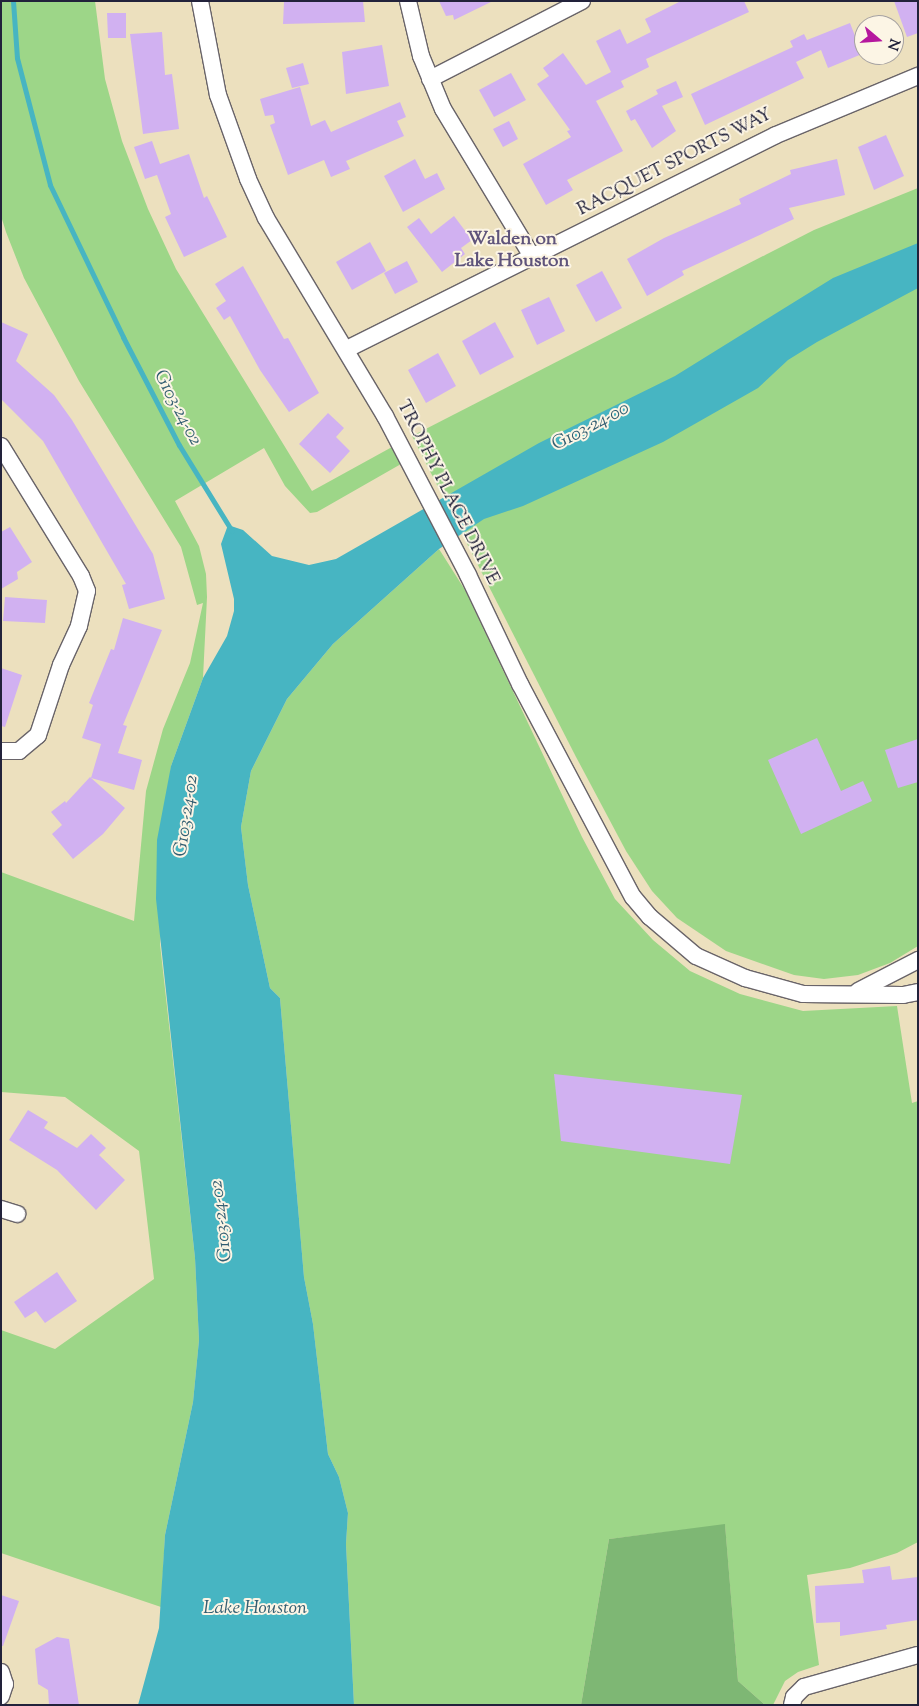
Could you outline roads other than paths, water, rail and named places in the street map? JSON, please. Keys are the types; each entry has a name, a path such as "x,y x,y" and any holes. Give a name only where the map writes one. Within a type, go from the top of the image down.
{"street":[{"name":"TROPHY PLACE DRIVE","path":"200,1 218,95 248,179 286,252 347,349 413,470 468,575 520,684 619,875 650,917 696,956 718,968 776,988 803,994 856,992 903,995 918,992"},
{"path":"408,1 430,78 459,139 533,258"},
{"path":"430,78 582,1"},
{"name":"RACQUET SPORTS WAY","path":"347,349 533,258 776,134 918,76"},
{"path":"1,446 81,576 87,591 79,626 61,665 38,735 19,751 1,751"},
{"path":"856,992 918,960"},
{"path":"1,1209 17,1214"},
{"path":"792,1705 794,1697 804,1687 918,1655"},
{"path":"1,1672 5,1684 1,1696"}],"water":[{"name":"Lake Houston","path":"918,243 918,288 817,342 788,360 758,388 663,442 523,506 484,519 439,549 333,644 287,699 251,771 241,827 248,885 270,988 280,998 304,1277 313,1324 328,1454 339,1477 348,1513 346,1544 354,1705 138,1705 159,1628 165,1535 193,1402 199,1340 195,1258 156,899 157,840 171,766 203,678 227,636 234,611 234,599 221,544 228,525 243,530 272,556 309,565 336,559 539,443 675,376 833,278"}],"waterway":[{"name":"G103-24-02","path":"13,1 17,58 50,185 123,337 179,445 232,531"}],"district":[{"name":"Walden on Lake Houston","path":"512,251"}],"water label":[{"name":"G103-24-00","path":"591,427"}]}
